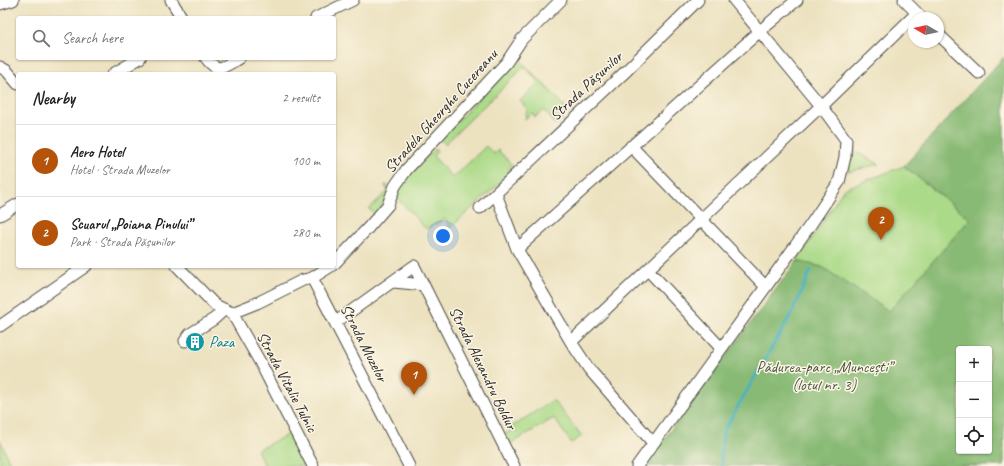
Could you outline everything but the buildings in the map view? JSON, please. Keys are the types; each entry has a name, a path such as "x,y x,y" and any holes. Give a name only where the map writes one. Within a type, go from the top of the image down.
{"street":[{"path":"0,4 12,0"},
{"path":"171,0 181,16"},
{"path":"320,16 352,0"},
{"name":"Stradela Gheorghe Cucereanu","path":"336,262 388,205 395,186 407,169 506,63 522,39 561,0"},
{"name":"Strada Pășunilor","path":"480,208 624,73 698,0"},
{"path":"637,466 766,287 839,182 845,158 846,140 821,106 734,0"},
{"path":"517,249 760,31 797,0"},
{"path":"904,0 916,12"},
{"path":"571,342 908,25"},
{"path":"944,40 978,73"},
{"path":"116,72 137,60"},
{"path":"208,60 218,68 223,68 236,60"},
{"path":"4,69 16,82"},
{"path":"631,146 766,287"},
{"path":"496,194 517,249 571,342 589,369 653,444"},
{"path":"0,215 16,205"},
{"name":"Strada Alexandru Boldur","path":"336,322 394,282 414,266 514,466"},
{"path":"0,326 83,268"},
{"path":"179,268 215,305 228,312"},
{"path":"185,341 190,334 214,319 228,312 256,303 303,280 312,278 328,268"},
{"path":"648,270 721,348"},
{"name":"Strada Muzelor","path":"312,278 409,466"},
{"path":"394,282 424,285"},
{"name":"Strada Vitalie Tulnic","path":"228,312 260,362 313,466"}],"green space":[{"name":"Pădurea-parc „Muncești” (lotul nr. 3)","path":"1004,57 1004,466 644,466 797,261 822,267 889,311 970,219 904,166"},
{"path":"518,58 565,106 564,117 555,124 544,110 535,117 532,113 525,119 527,109 520,101 539,82 524,67 445,144 440,139"},
{"path":"486,146 494,154 498,150 512,165 508,169 511,173 450,228 445,219 426,229 396,197 403,182 435,149 437,151 433,156 453,178"},
{"path":"852,150 879,164 848,172"},
{"path":"904,166 970,219 889,312 822,267 797,261 844,189"},
{"path":"386,184 390,191 376,215 369,209 388,191 385,186"},
{"path":"553,400 582,436 571,443 554,418 510,444 505,434 511,431 510,428"},
{"path":"291,433 308,466 265,466 257,450"},
{"path":"0,440 11,466 0,466"}],"waterway":[{"path":"722,466 721,453 723,432 792,313 811,270"}],"place":[{"name":"Scuarul „Poiana Pinului”","path":"881,240"},
{"name":"Paza","path":"195,342"},
{"name":"Aero Hotel","path":"414,395"}]}
